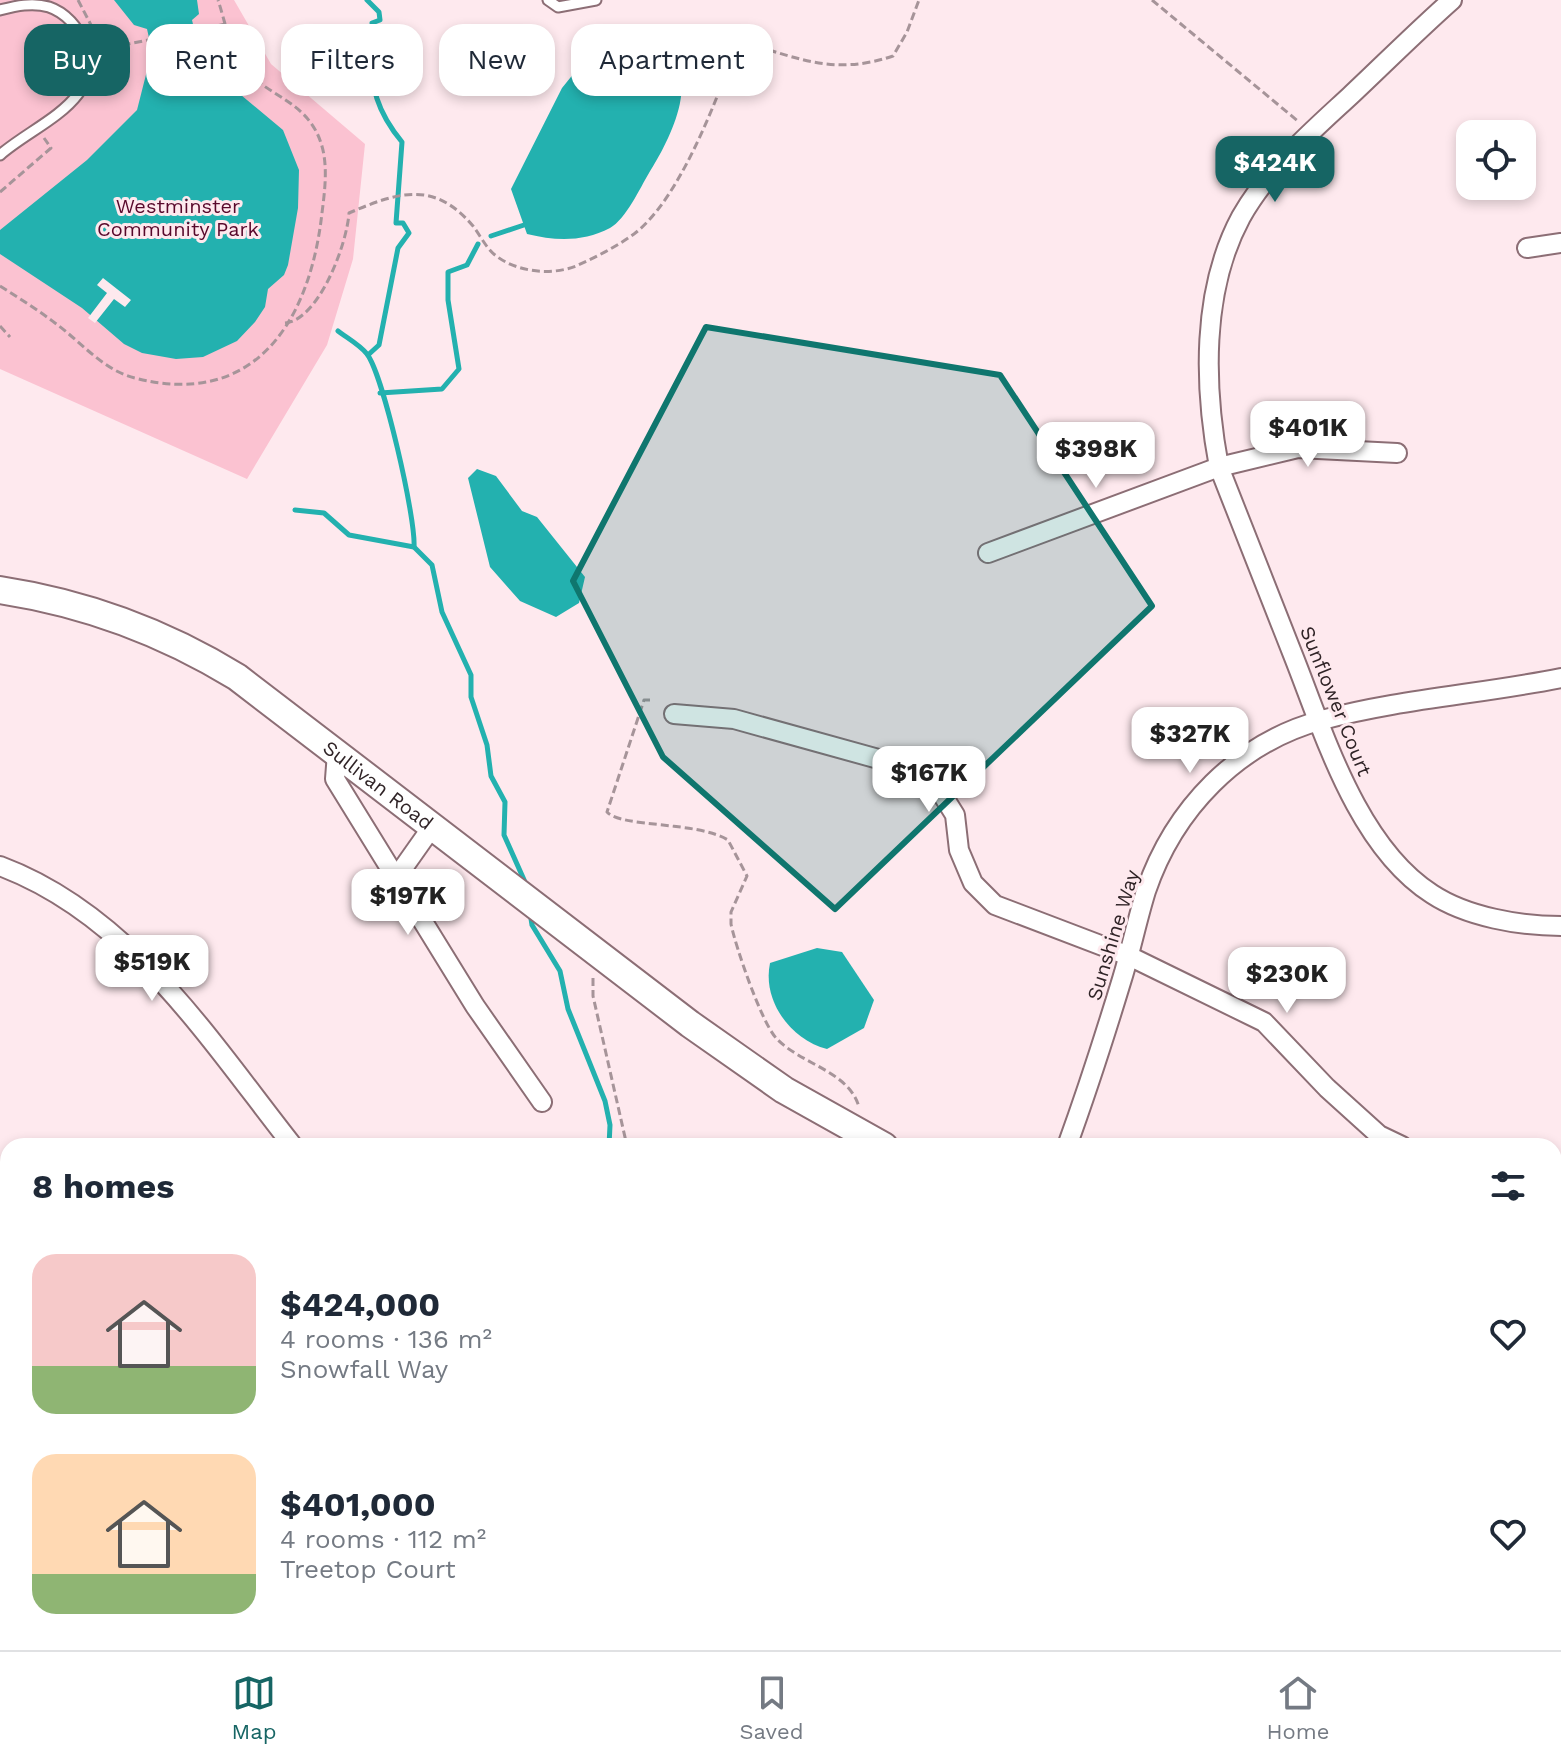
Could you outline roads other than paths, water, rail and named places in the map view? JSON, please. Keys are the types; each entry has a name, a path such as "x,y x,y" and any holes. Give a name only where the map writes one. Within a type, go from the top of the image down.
{"street":[{"name":"Sunflower Court","path":"1452,0 1308,133 1271,174 1241,218 1213,299 1209,367 1211,424 1219,467 1330,754 1360,814 1415,881 1460,907 1521,924 1561,926"},
{"path":"1527,248 1561,243"},
{"path":"988,553 1219,467 1298,448 1397,453"},
{"name":"Sullivan Road","path":"0,590 100,613 200,655 264,695 594,952 738,1058 868,1138"},
{"name":"Sunshine Way","path":"1070,1138 1153,876 1180,821 1217,777 1257,748 1319,721 1366,709 1561,678"},
{"path":"674,714 734,719 911,768 935,783 955,815 959,850 973,883 995,905 1129,956 1264,1022 1358,1116 1385,1138"},
{"path":"337,753 335,779 475,1006 542,1102"},
{"path":"396,878 432,827"},
{"path":"0,866 22,874 82,909 143,961 287,1138"}],"lane":[{"path":"548,0 558,7 596,0"},
{"path":"0,10 31,4 62,13 83,39 88,66 83,87 72,101 0,155"}],"water":[{"path":"114,0 197,0 199,14 192,20 193,24 146,24 146,29 134,25"},
{"path":"146,75 146,96 242,96 283,130 299,170 298,208 284,275 268,289 265,307 237,341 203,357 176,359 142,353 124,344 82,308 0,254 0,230 87,160 137,110"},
{"path":"571,77 571,96 681,96 666,142 627,211 610,228 580,238 559,239 527,234 511,189 562,88"},
{"path":"477,469 496,476 522,511 537,517 585,577 579,603 556,617 520,601 490,567 468,478"},
{"path":"817,948 842,952 874,1000 864,1028 827,1049 791,1028 775,1005 770,991 770,963"}],"waterway":[{"path":"367,0 379,12 380,20 372,23 374,87 381,110 402,142 396,223 403,223 409,233 398,248 379,345 368,355"},
{"path":"491,236 524,225"},
{"path":"380,393 442,389 459,369 448,300 448,272 467,265 478,244"},
{"path":"338,331 367,354 374,367 404,479 414,547"},
{"path":"295,510 324,513 349,535 414,547 432,565 442,612 471,675 471,697 487,745 491,776 505,802 504,835 525,882"},
{"path":"530,912 532,925 560,971 568,1009 605,1101 609,1138"}],"park label":[{"name":"Westminster Community Park","path":"178,218"}]}
